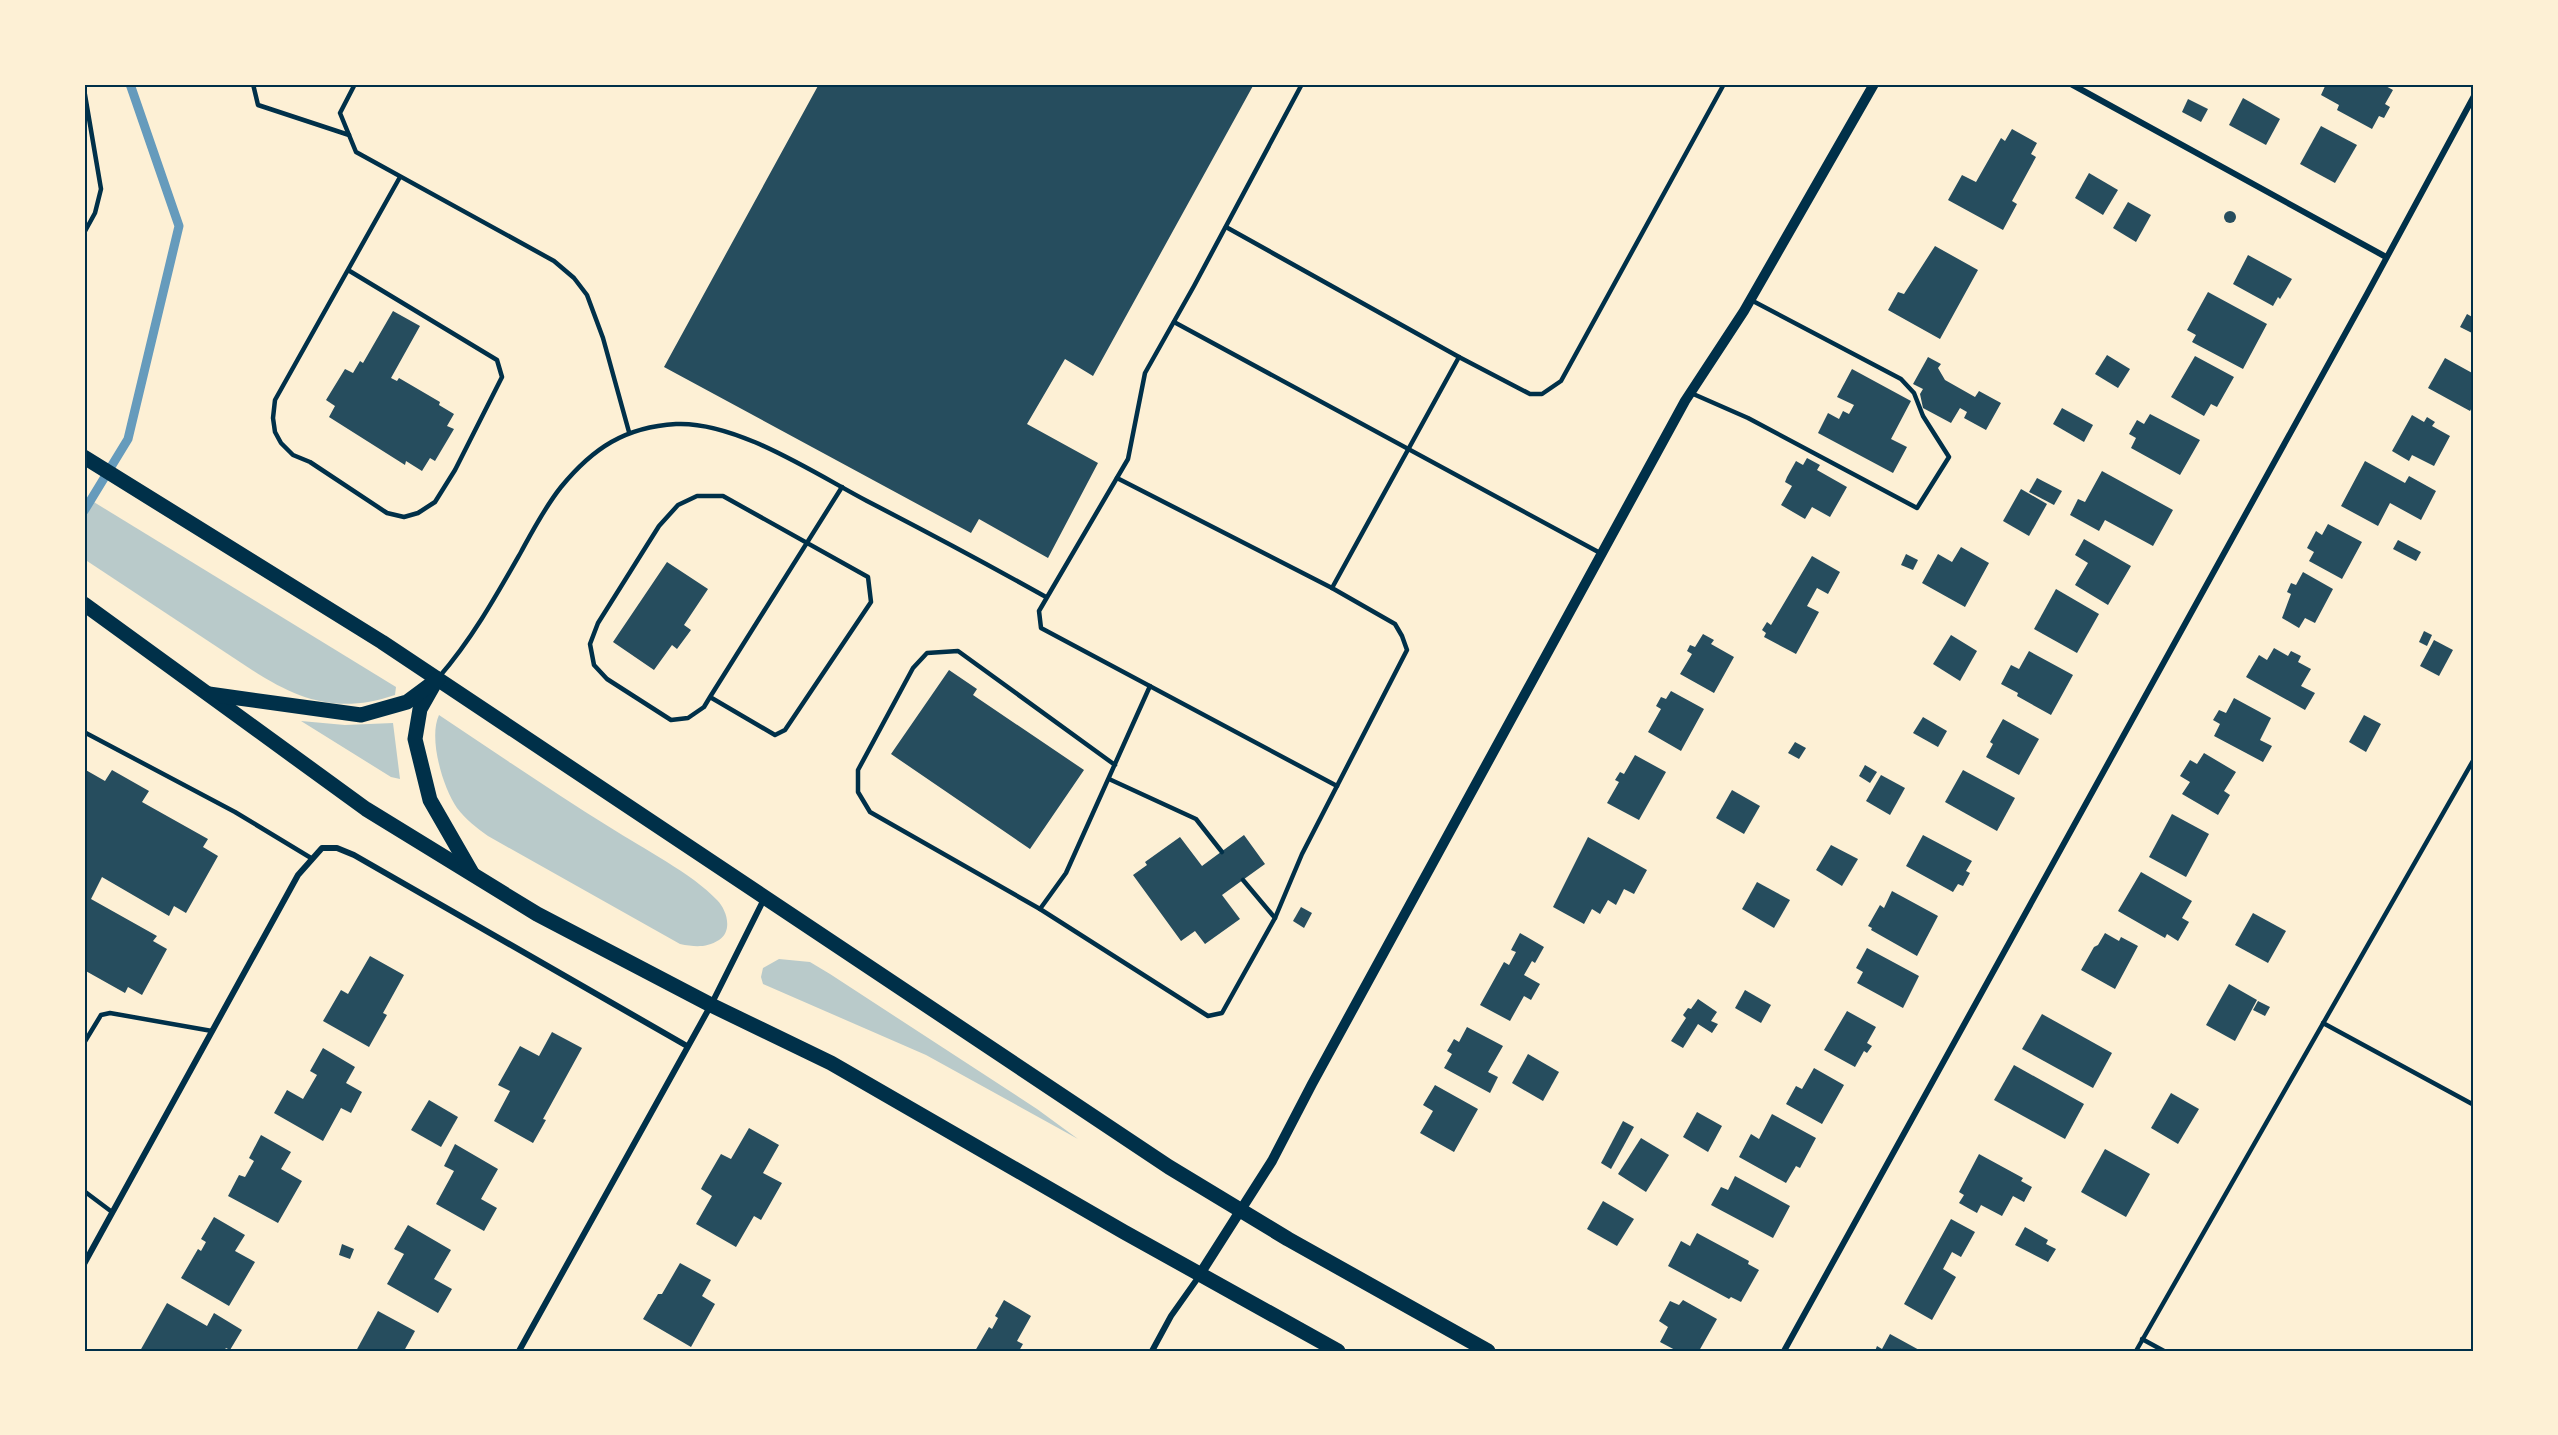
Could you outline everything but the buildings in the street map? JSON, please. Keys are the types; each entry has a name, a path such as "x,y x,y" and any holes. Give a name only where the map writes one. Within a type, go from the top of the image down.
{"main road":[{"path":"84,457 382,642 1168,1167 1242,1212 1488,1351"},
{"path":"84,604 366,809 537,914 711,1005 831,1063 1338,1351"},
{"path":"207,693 361,715 407,702 438,679"},
{"path":"438,679 420,709 416,739 430,800 473,874"}],"street":[{"path":"1152,1351 1171,1316 1242,1212 1272,1161 1690,393 1750,300 1874,84"},
{"path":"2071,84 2386,257"},
{"path":"1784,1351 2474,96"},
{"path":"84,1264 298,875 322,848 337,848 354,855 687,1046"},
{"path":"519,1351 711,1005 765,896"}],"lane":[{"path":"252,84 258,105 349,135"},
{"path":"355,84 340,113 356,152 554,261 574,278 587,295 599,327 629,432"},
{"path":"1302,84 1145,373 1128,459 1039,611 1041,628 1337,786"},
{"path":"1226,227 1530,394 1542,394 1561,381 1724,84"},
{"path":"84,89 101,189 95,213 84,233"},
{"path":"348,270 497,360 502,377 455,470 435,502 418,513 404,517 387,513 310,462 293,455 281,443 275,432 273,418 275,399 399,177"},
{"path":"1690,393 1748,418 1917,508 1949,457 1923,416 1914,393 1901,379 1750,300"},
{"path":"1174,322 1602,554"},
{"path":"1332,588 1460,357"},
{"path":"438,679 464,648 545,509 561,486 607,442 629,432 675,424 694,425 739,436 789,459 1046,597"},
{"path":"1115,765 958,651 927,653 913,668 858,770 858,792 870,812 1040,909 1208,1017 1222,1013 1275,918 1302,854 1407,650 1395,624 1332,588 1117,478"},
{"path":"710,697 776,735 785,730 871,602 868,577 808,541 723,496 697,496 678,505 659,526 598,623 590,644 594,665 607,679 670,720 688,718 704,708 710,697 808,541 842,487"},
{"path":"1040,909 1066,873 1150,686"},
{"path":"84,732 235,812 311,858"},
{"path":"2136,1351 2474,759"},
{"path":"1110,778 1196,819 1222,852"},
{"path":"1243,880 1275,918"},
{"path":"84,1043 101,1015 110,1014 212,1031"},
{"path":"2323,1023 2474,1105"},
{"path":"84,1191 112,1212"},
{"path":"2142,1339 2164,1351"}],"shaded area":[{"path":"84,496 396,687 395,695 375,701 356,703 338,704 320,701 287,690 252,670 84,559"},
{"path":"439,715 707,890 724,909 727,926 723,936 705,946 680,944 488,836 476,827 457,808 442,776 435,736"},
{"path":"301,721 345,725 393,723 400,779 391,777"},
{"path":"779,959 810,962 830,974 1037,1109 1078,1139 926,1055 763,984 761,977 763,968"}],"waterway":[{"path":"84,511 128,439 179,226 130,84"}]}
